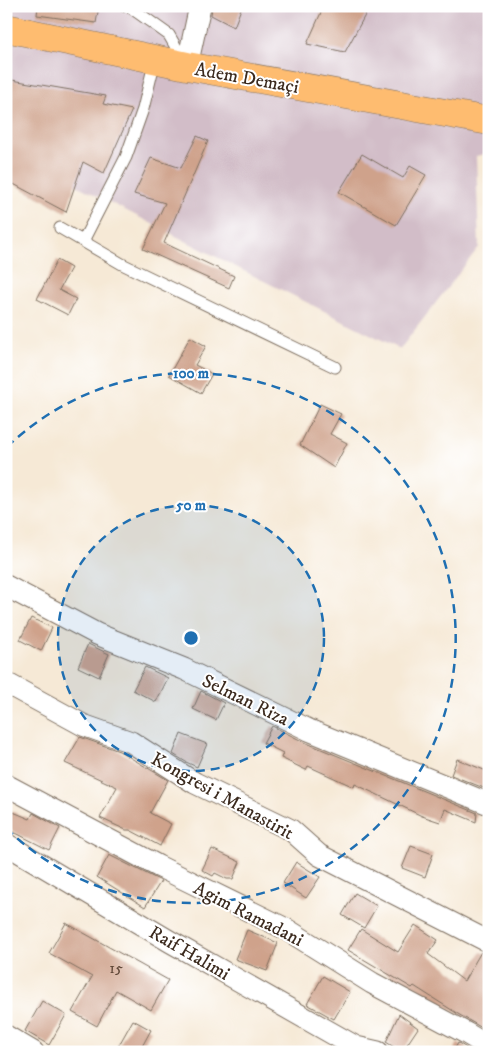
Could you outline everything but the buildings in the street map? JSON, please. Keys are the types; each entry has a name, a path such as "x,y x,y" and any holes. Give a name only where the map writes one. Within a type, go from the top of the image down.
{"main road":[{"name":"Adem Demaçi","path":"6,28 187,66 488,118"}],"street":[{"path":"187,66 200,6"},
{"name":"Selman Riza","path":"6,586 97,634 184,668 309,730 489,804"},
{"name":"Kongresi i Manastirit","path":"6,683 83,725 131,742 195,783 291,830 319,855 489,942"},
{"name":"Agim Ramadani","path":"6,785 158,866 286,930 372,983 466,1032 489,1047"},
{"name":"Raif Halimi","path":"6,844 171,942 356,1047 378,1052"},
{"path":"6,1036 33,1052"}],"lane":[{"path":"125,6 130,7 169,35 187,66"},
{"path":"83,241 126,157 143,108 156,60"},
{"path":"60,228 122,264 334,367"}],"shaded area":[{"path":"6,6 489,6 489,153 476,156 479,247 400,349 246,272 6,149"}]}
